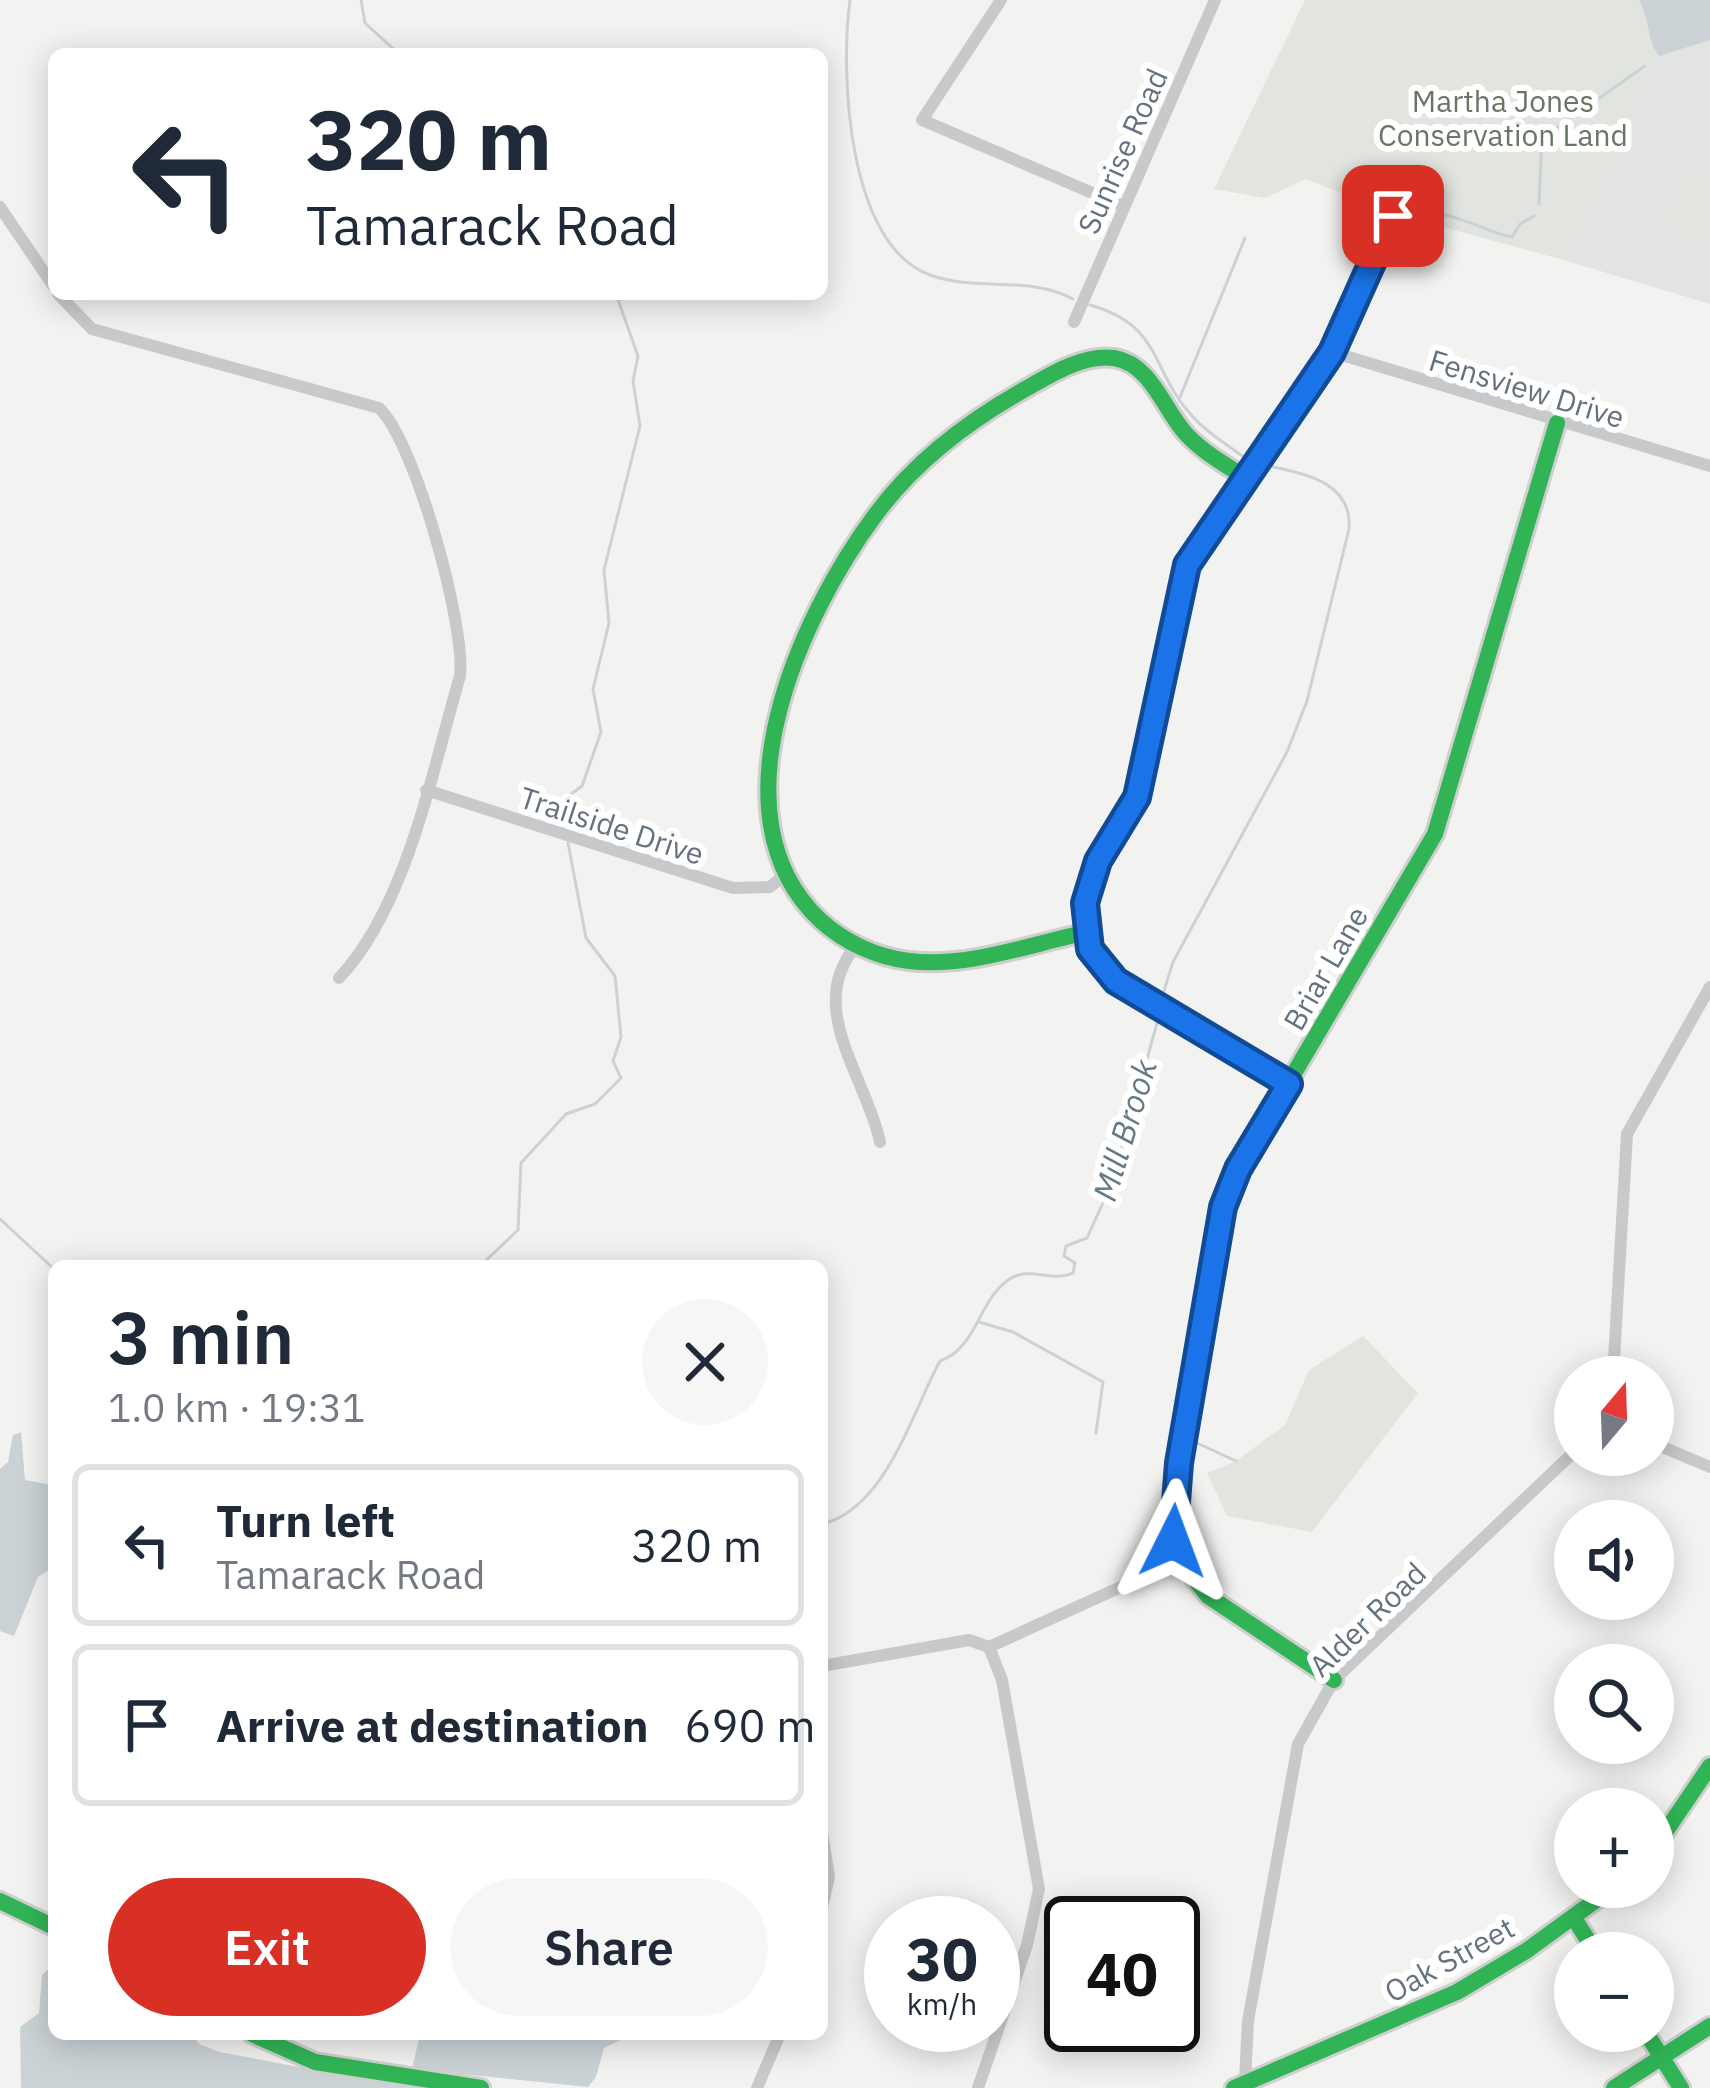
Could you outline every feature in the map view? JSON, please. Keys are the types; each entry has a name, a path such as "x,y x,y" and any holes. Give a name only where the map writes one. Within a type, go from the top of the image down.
{"street":[{"path":"1000,0 922,120 1123,206"},
{"name":"Sunrise Road","path":"1074,322 1215,0"},
{"path":"0,207 48,278"},
{"path":"1289,1084 1140,1000 1097,964 1088,932 1089,879 1137,797 1160,707 1182,578 1332,352 1393,216"},
{"path":"65,300 92,329 336,393 379,408 395,423 436,546 462,660 426,790 385,911 364,952 340,978"},
{"name":"Fensview Drive","path":"1332,352 1710,466"},
{"path":"1088,932 951,962 890,958 816,921 782,877 764,814 790,678 814,616 878,512 939,449 1010,397 1051,375 1119,358 1142,373 1182,431 1246,478"},
{"name":"Briar Lane","path":"1178,1561 1174,1497 1223,1207 1238,1169 1435,834 1557,423"},
{"name":"Trailside Drive","path":"426,790 733,888 770,887 782,877"},
{"path":"857,945 843,961 834,992 841,1044 873,1109 880,1142"},
{"path":"1614,1356 1618,1209 1628,1134 1710,987"},
{"path":"1674,1452 1710,1467"},
{"name":"Alder Road","path":"1240,2085 1247,2021 1298,1744 1334,1680 1554,1471"},
{"path":"828,1665 969,1640 989,1647 1024,1636 1178,1561 1208,1596 1334,1680"},
{"path":"978,2088 1027,1946 1039,1889 1002,1680 989,1647"},
{"path":"1674,1819 1710,1766"},
{"path":"0,1901 48,1924"},
{"name":"Oak Street","path":"1240,2085 1434,2004 1587,1908"},
{"path":"1574,1918 1583,1932"},
{"path":"1614,2088 1710,2026"},
{"path":"266,2040 315,2062 481,2088"},
{"path":"757,2088 777,2040"},
{"path":"1659,2052 1681,2088"}],"shaded area":[{"path":"1639,0 1710,0 1710,40 1659,56"},
{"path":"1710,43 1710,304 1567,261 1659,61"},
{"path":"21,1432 25,1480 48,1485 48,1571 38,1577 14,1636 0,1631 0,1469 8,1462 13,1435"},
{"path":"48,1970 48,2040 196,2040 220,2052 409,2088 21,2088 20,2027 39,2013 42,1975"},
{"path":"419,2040 621,2040 604,2048 596,2077 588,2087 412,2069"}],"green space":[{"name":"Martha Jones Conservation Land","path":"1305,0 1710,0 1710,43 1659,61 1567,261 1384,211 1306,179 1265,198 1214,189"},
{"path":"1710,163 1710,243 1659,225 1679,186"},
{"path":"1363,1336 1418,1393 1312,1532 1227,1516 1207,1473 1236,1461 1285,1425 1309,1370"}],"waterway":[{"path":"361,0 365,23 392,48"},
{"name":"Mill Brook","path":"850,0 849,111 866,194 881,230 902,258 930,275 966,283 1039,288 1073,299"},
{"path":"1539,204 1542,138 1645,66"},
{"path":"1407,221 1430,213 1444,215 1512,237 1520,224 1534,216"},
{"path":"1180,397 1245,238"},
{"path":"568,822 571,794 582,786 601,732 593,689 609,623 604,570 640,426 633,381 638,356 618,300"},
{"path":"1090,305 1114,314 1144,337 1193,417 1245,458"},
{"name":"Mill Brook","path":"1162,997 1173,962 1287,752 1307,701 1349,529 1344,502 1336,492 1314,478 1273,467"},
{"path":"486,1260 518,1230 521,1163 566,1114 595,1104 621,1078 613,1061 621,1037 615,976 586,938 568,843"},
{"name":"Mill Brook","path":"828,1522 864,1499 880,1479 940,1361 962,1346 998,1290 1024,1274 1073,1273 1075,1263 1064,1256 1066,1246 1087,1238 1111,1185 1158,1020"},
{"path":"0,1219 48,1263"},
{"path":"979,1322 1013,1332 1103,1382 1096,1433"},
{"path":"1197,1443 1236,1461"}],"traffic: fast":[{"path":"1088,932 977,958 932,962 873,952 820,920 787,877 771,827 769,772 778,716 796,660 847,556 909,476 986,413 1070,366 1103,358 1127,362 1148,379 1194,441 1246,478"},
{"path":"1334,1680 1208,1596 1175,1554 1172,1514 1179,1463 1223,1207 1257,1136 1435,834 1557,423"},
{"path":"1674,1819 1710,1766"},
{"path":"0,1901 48,1924"},
{"path":"1234,2088 1457,1992 1585,1908"},
{"path":"1574,1918 1583,1932"},
{"path":"1614,2088 1710,2026"},
{"path":"266,2040 315,2062 481,2088"},
{"path":"1658,2052 1681,2088"}],"route":[{"path":"1173,1541 1179,1463 1213,1287 1223,1207 1238,1169 1289,1084 1140,1000 1116,981 1097,964 1090,949 1085,903 1089,879 1137,797 1187,565 1332,352 1393,216"}]}
